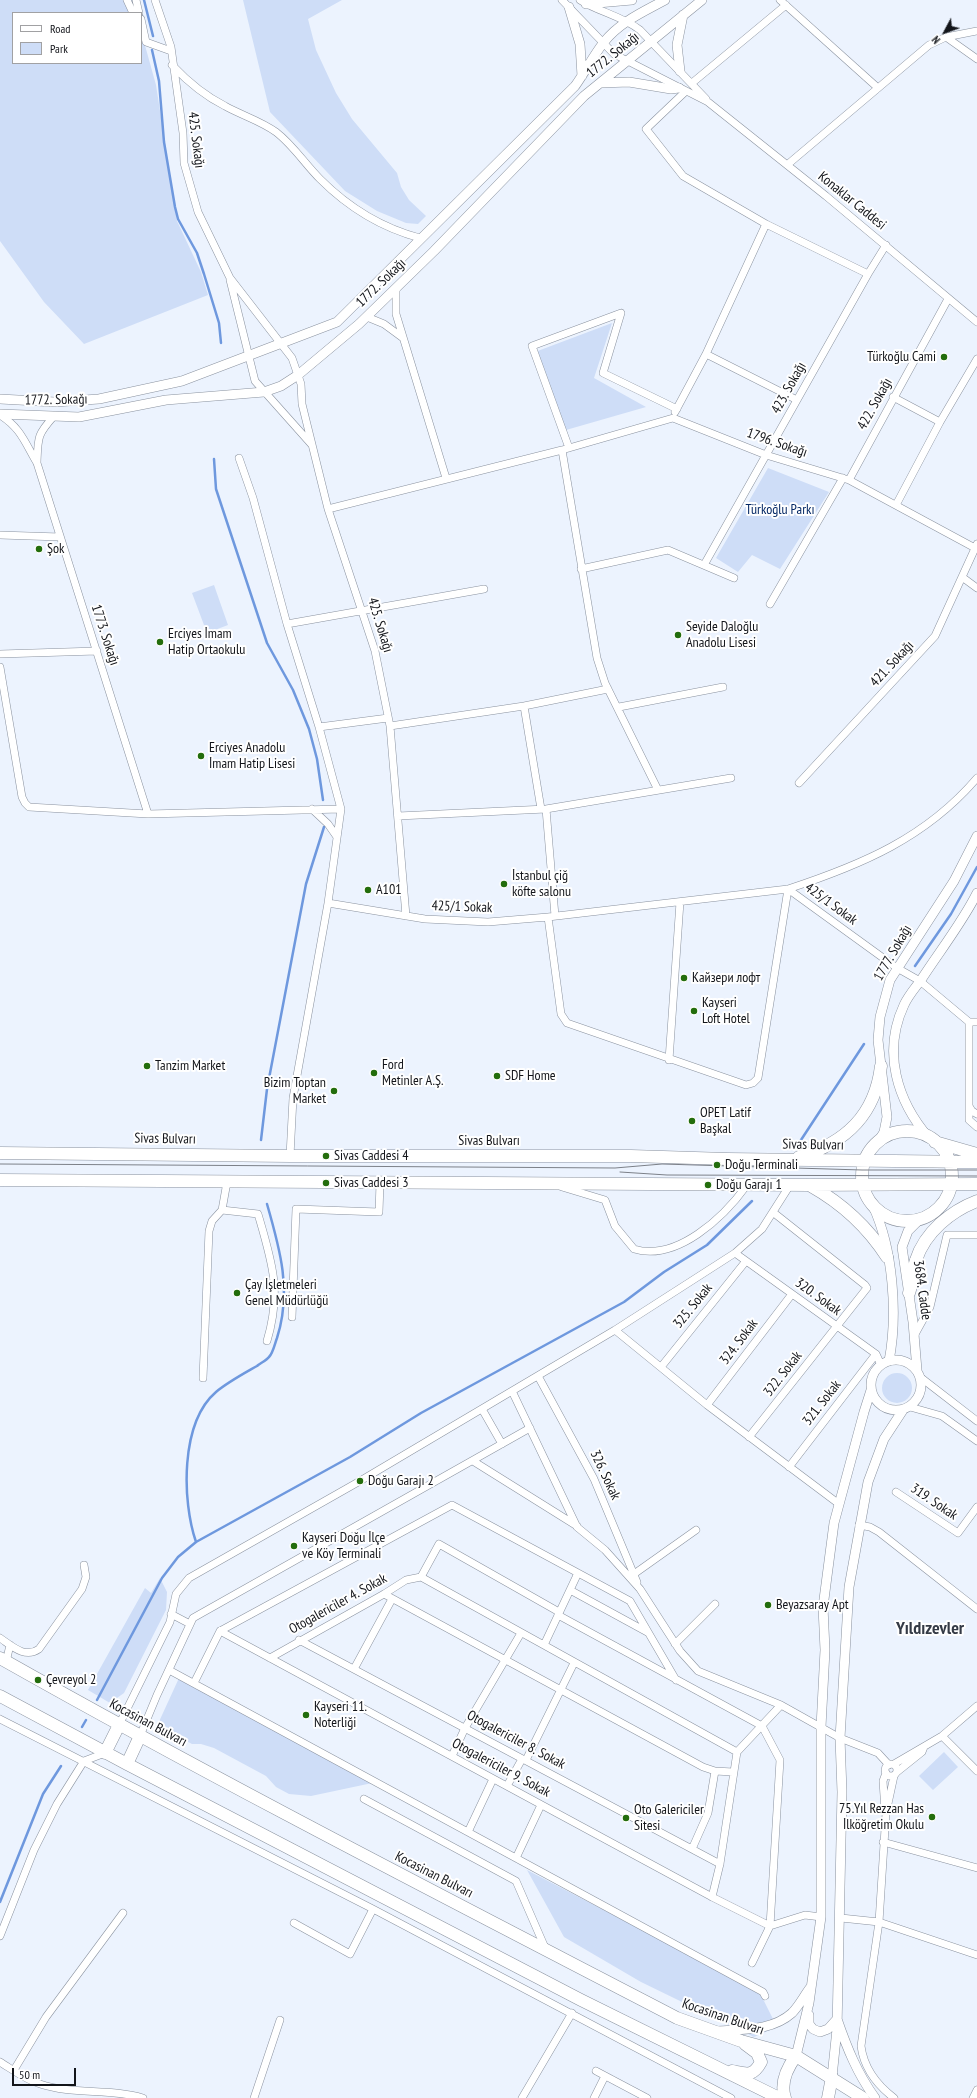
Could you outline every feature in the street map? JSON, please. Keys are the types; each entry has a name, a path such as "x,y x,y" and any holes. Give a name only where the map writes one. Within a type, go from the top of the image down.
{"highway":[{"path":"793,1159 829,1145 856,1124 867,1110 875,1094 880,1066"},
{"path":"932,1140 949,1162 951,1184 941,1205 930,1215 920,1219 907,1221 892,1218 878,1211 873,1206 863,1185 864,1161 878,1142 891,1134 906,1132 932,1140 977,1154"},
{"name":"Sivas Bulvarı","path":"0,1153 290,1156 631,1156 727,1160 793,1159 977,1162"},
{"path":"0,1180 747,1185 977,1184"},
{"path":"810,1185 831,1197 851,1213 870,1232 887,1257"},
{"path":"909,1293 913,1284 915,1261 927,1239 951,1215 977,1201"},
{"name":"Kocasinan Bulvarı","path":"3,1660 119,1725 677,2018 741,2041 796,2056 832,2077 863,2098"},
{"path":"0,1696 105,1753 581,2000 778,2098"},
{"path":"105,1753 119,1725"},
{"path":"127,1764 140,1736"},
{"path":"721,2070 748,2074 756,2070 761,2062 757,2054 741,2041"},
{"path":"785,2098 783,2091 787,2069 796,2056"},
{"path":"828,2098 832,2077"}],"street":[{"path":"127,0 133,12"},
{"path":"136,0 139,12"},
{"name":"425. Sokağı","path":"155,0 171,51 183,133 184,163 198,212 230,278 292,358 301,384 302,404 314,447 328,509 375,651 390,726 406,916"},
{"path":"583,2 632,0"},
{"name":"1772. Sokağı","path":"0,399 55,402 99,399 182,381 337,322 420,238 575,86 604,43 627,21 665,0"},
{"name":"1772. Sokağı","path":"0,415 79,417 166,400 264,392 281,386 298,375 367,317 584,96 628,62 702,0"},
{"name":"Konaklar Caddesi","path":"583,2 627,21 652,41 708,102 787,165 977,322"},
{"path":"566,3 580,44 582,76"},
{"name":"Konaklar Caddesi","path":"566,3 614,54 708,102"},
{"path":"692,83 783,3 878,88"},
{"path":"680,71 677,45 683,15"},
{"path":"142,24 146,42"},
{"path":"787,165 929,45 946,37 977,31"},
{"path":"142,32 146,42 171,51"},
{"path":"946,37 977,59"},
{"path":"172,66 194,86 214,100 276,132 319,179 355,208 382,224 404,234 420,238"},
{"path":"601,83 629,82 683,90"},
{"path":"683,90 646,129 682,176 766,224 868,274"},
{"path":"328,509 565,449 673,418 706,354 766,224"},
{"name":"423. Sokağı","path":"704,565 868,274 886,246"},
{"name":"425. Sokağı","path":"230,278 255,381 314,447"},
{"path":"396,288 396,314 446,478"},
{"name":"422. Sokağı","path":"770,604 846,479 948,298"},
{"path":"658,790 619,707 608,689 597,658 581,569 565,449 532,346 621,313 603,373 677,409"},
{"path":"367,317 384,324 403,338"},
{"path":"706,354 797,400"},
{"path":"896,505 940,422 977,359"},
{"path":"893,397 940,422"},
{"name":"1773. Sokağı","path":"0,415 12,423 21,432 37,463 148,814"},
{"name":"1773. Sokağı","path":"37,463 37,446 40,431 54,416"},
{"name":"1796. Sokağı","path":"673,418 766,455 846,479 976,546"},
{"path":"239,458 253,498 287,624 319,728 341,809 328,903 293,1098 290,1156"},
{"path":"0,535 60,537"},
{"name":"421. Sokağı","path":"799,783 935,636 976,546"},
{"path":"581,569 668,550 734,578"},
{"path":"962,577 977,588"},
{"path":"287,624 484,588"},
{"path":"0,654 97,651"},
{"path":"0,667 22,797 27,805 33,808 148,814 341,809"},
{"path":"619,707 723,687"},
{"path":"390,726 524,706 608,689"},
{"path":"524,706 543,809 551,917 561,1014 564,1020 570,1025 746,1085 756,1081 758,1078 788,889 844,870 901,842 948,809 977,778"},
{"path":"319,728 388,718"},
{"path":"398,816 543,809 731,778"},
{"path":"312,809 328,824 337,837"},
{"name":"1777. Sokağı","path":"878,1142 884,1132 887,1116 878,1040 880,1017 890,980 954,881 977,836"},
{"name":"425/1 Sokak","path":"328,903 406,916 470,922 514,921 788,889 897,968 920,981 973,1022"},
{"path":"932,1140 914,1120 903,1100 896,1079 894,1062 896,1030 901,1013 977,893"},
{"path":"669,1060 680,902"},
{"path":"973,1022 969,1120 977,1127"},
{"path":"969,1106 972,1111 977,1114"},
{"path":"203,1378 209,1231 212,1220 222,1210 227,1182"},
{"path":"292,1317 296,1209 379,1212 380,1183"},
{"path":"553,1184 605,1200 615,1226 634,1249 652,1252 680,1243 710,1225 730,1207 747,1185"},
{"path":"119,1725 170,1622 176,1594 189,1578 360,1481 616,1330 735,1253 756,1237 774,1213 790,1185"},
{"path":"796,2056 809,2003 820,1917 820,1727 825,1650 823,1607 829,1555 839,1504 871,1390 874,1374 885,1363 892,1346 893,1315 887,1257 883,1232 873,1206"},
{"path":"222,1210 258,1214 273,1264 274,1278 274,1306 267,1341"},
{"name":"322. Sokak","path":"749,1437 866,1291 866,1286 774,1213"},
{"name":"3684. Cadde","path":"919,1374 913,1338 913,1322 903,1242 908,1231 920,1219"},
{"path":"913,1338 930,1307 947,1235 977,1235"},
{"name":"320. Sokak","path":"735,1253 876,1354 885,1363"},
{"name":"325. Sokak","path":"661,1367 746,1261"},
{"name":"324. Sokak","path":"707,1405 792,1294"},
{"path":"616,1330 707,1405 839,1504"},
{"name":"321. Sokak","path":"789,1467 876,1354"},
{"path":"885,1363 902,1361 910,1364 919,1374 977,1421"},
{"path":"832,2077 838,2019 841,1918 842,1792 840,1738 849,1587 868,1482 884,1439 906,1408 920,1394 919,1374"},
{"name":"326. Sokak","path":"538,1376 594,1479 640,1589"},
{"path":"871,1390 874,1398 883,1406 894,1411 906,1408 942,1416 977,1441"},
{"path":"512,1391 577,1526"},
{"path":"482,1409 502,1444"},
{"path":"140,1736 193,1618 530,1428"},
{"path":"473,1461 577,1526 617,1563 640,1589 675,1644 698,1671 781,1705 840,1738 878,1753 897,1768 886,1812 878,1922 861,2046 865,2065 871,2076 894,2098"},
{"name":"319. Sokak","path":"896,1492 958,1533 977,1507"},
{"path":"194,1683 220,1631 452,1505 630,1601 676,1680"},
{"path":"860,1525 870,1527 879,1532 977,1609"},
{"path":"634,1574 696,1530"},
{"path":"737,1752 421,1577 439,1544 676,1680 762,1726 780,1760 770,1926 752,1963"},
{"path":"0,1638 24,1653 31,1653 39,1649 82,1589 86,1577 84,1565"},
{"path":"544,1645 578,1573"},
{"name":"Otogalericiler 4. Sokak","path":"270,1658 406,1580 421,1577"},
{"path":"570,1590 648,1632"},
{"path":"384,1594 703,1767 715,1771 734,1772"},
{"path":"354,1669 392,1598"},
{"path":"675,1644 715,1604"},
{"path":"171,1614 190,1624"},
{"name":"Otogalericiler 9. Sokak","path":"220,1631 712,1897 770,1926"},
{"path":"452,1756 465,1728 521,1633"},
{"name":"Otogalericiler 8. Sokak","path":"299,1640 720,1864"},
{"path":"3,1660 10,1645"},
{"path":"507,1786 524,1759 574,1662"},
{"path":"169,1670 763,1992 765,1996"},
{"path":"712,1897 720,1864 737,1752 781,1705"},
{"path":"886,1812 883,1808 883,1781 886,1768 918,1748 924,1747 942,1736 977,1706"},
{"path":"0,1719 374,1909 572,2013 722,2096 731,2098"},
{"path":"942,1736 977,1771"},
{"path":"886,1772 889,1776 895,1774 922,1752 924,1747"},
{"path":"0,1936 34,1850 57,1804 84,1761 105,1753"},
{"path":"692,1849 708,1813 715,1771"},
{"path":"468,1832 494,1779"},
{"path":"364,1799 516,1881 546,1950"},
{"path":"516,1858 541,1805"},
{"path":"883,1842 977,1868"},
{"path":"294,1923 350,1954 374,1909"},
{"path":"14,2070 46,2017 124,1912"},
{"path":"770,1926 805,1915 820,1917"},
{"path":"841,1918 878,1922 977,1956"},
{"path":"713,2031 767,2027 786,2018 793,2012 812,1985"},
{"path":"809,2003 808,2024 813,2029 820,2032 828,2029 838,2019"},
{"path":"522,2098 572,2013"},
{"path":"838,2019 848,2054 861,2079 875,2098"},
{"path":"254,2098 280,2020"},
{"path":"0,2062 30,2081 50,2087 126,2094 143,2098"},
{"path":"596,2071 647,2098"},
{"path":"594,2098 605,2076"},
{"path":"973,2098 977,2090"}],"green space":[{"path":"0,0 132,0 136,12 12,12 12,64 142,64 142,35 156,85 177,221 201,272 208,295 84,344 44,302 0,241"},
{"path":"243,0 342,0 308,19 316,50 336,93 352,119 397,173 401,187 409,200 426,216 418,224 406,223 377,211 345,191 270,112"},
{"path":"612,323 594,378 646,407 566,430 535,352"},
{"name":"Türkoğlu Parkı","path":"768,468 829,492 780,569 752,555 738,572 716,558"},
{"path":"214,585 228,625 207,633 192,593"},
{"path":"897,1373 908,1377 912,1388 908,1399 897,1403 886,1399 882,1388 886,1377"},
{"path":"160,1578 167,1592 166,1610 124,1693 110,1703 88,1690 145,1588 151,1593"},
{"path":"179,1678 377,1782 311,1796 289,1794 276,1787 266,1776 214,1748 201,1744 192,1744 157,1726"},
{"path":"944,1752 958,1767 933,1790 919,1776"},
{"path":"527,1870 759,1991 777,2027 754,2037 641,1982 564,1937"}],"waterway":[{"path":"144,0 153,36"},
{"path":"152,50 159,81 164,142 175,207 178,219 197,253 219,323 221,343"},
{"path":"214,459 216,489 267,643 293,690 309,729 317,759 323,800"},
{"path":"261,1140 267,1089 306,884 324,827"},
{"path":"915,966 951,914 977,867"},
{"path":"799,1143 864,1044"},
{"path":"97,1700 162,1578 178,1557 196,1542 350,1457 421,1413 624,1302 664,1272 707,1245 752,1201"},
{"path":"196,1542 191,1525 187,1485 187,1463 190,1442 196,1423 204,1406 216,1392 269,1357 274,1348 281,1321 284,1304 282,1270 280,1254 267,1204"},
{"path":"82,1727 86,1720"},
{"path":"0,1902 43,1794 61,1766"}],"tram line":[{"path":"0,1164 615,1168 662,1164 862,1170 977,1170"},
{"path":"620,1172 667,1175 977,1176"}],"place":[{"name":"Türkoğlu Cami","path":"944,357"},
{"name":"Şok","path":"39,549"},
{"name":"Seyide Daloğlu Anadolu Lisesi","path":"678,635"},
{"name":"Erciyes İmam Hatip Ortaokulu","path":"160,642"},
{"name":"Erciyes Anadolu İmam Hatip Lisesi","path":"201,756"},
{"name":"İstanbul çiğ köfte salonu","path":"504,884"},
{"name":"A101","path":"368,890"},
{"name":"Кайзери лофт","path":"684,978"},
{"name":"Kayseri Loft Hotel","path":"694,1011"},
{"name":"Tanzim Market","path":"147,1066"},
{"name":"Ford Metinler A.Ş.","path":"374,1073"},
{"name":"SDF Home","path":"497,1076"},
{"name":"Bizim Toptan Market","path":"334,1091"},
{"name":"OPET Latif Başkal","path":"692,1121"},
{"name":"Sivas Caddesi 4","path":"326,1156"},
{"name":"Doğu Terminali","path":"717,1165"},
{"name":"Sivas Caddesi 3","path":"326,1183"},
{"name":"Doğu Garajı 1","path":"708,1185"},
{"name":"Çay İşletmeleri Genel Müdürlüğü","path":"237,1293"},
{"name":"Doğu Garajı 2","path":"360,1481"},
{"name":"Kayseri Doğu İlçe ve Köy Terminali","path":"294,1546"},
{"name":"Beyazsaray Apt","path":"768,1605"},
{"name":"Çevreyol 2","path":"38,1680"},
{"name":"Kayseri 11. Noterliği","path":"306,1715"},
{"name":"75.Yıl Rezzan Has İlköğretim Okulu","path":"932,1817"},
{"name":"Oto Galericiler Sitesi","path":"626,1818"}],"district":[{"name":"Yıldızevler","path":"930,1629"}]}
